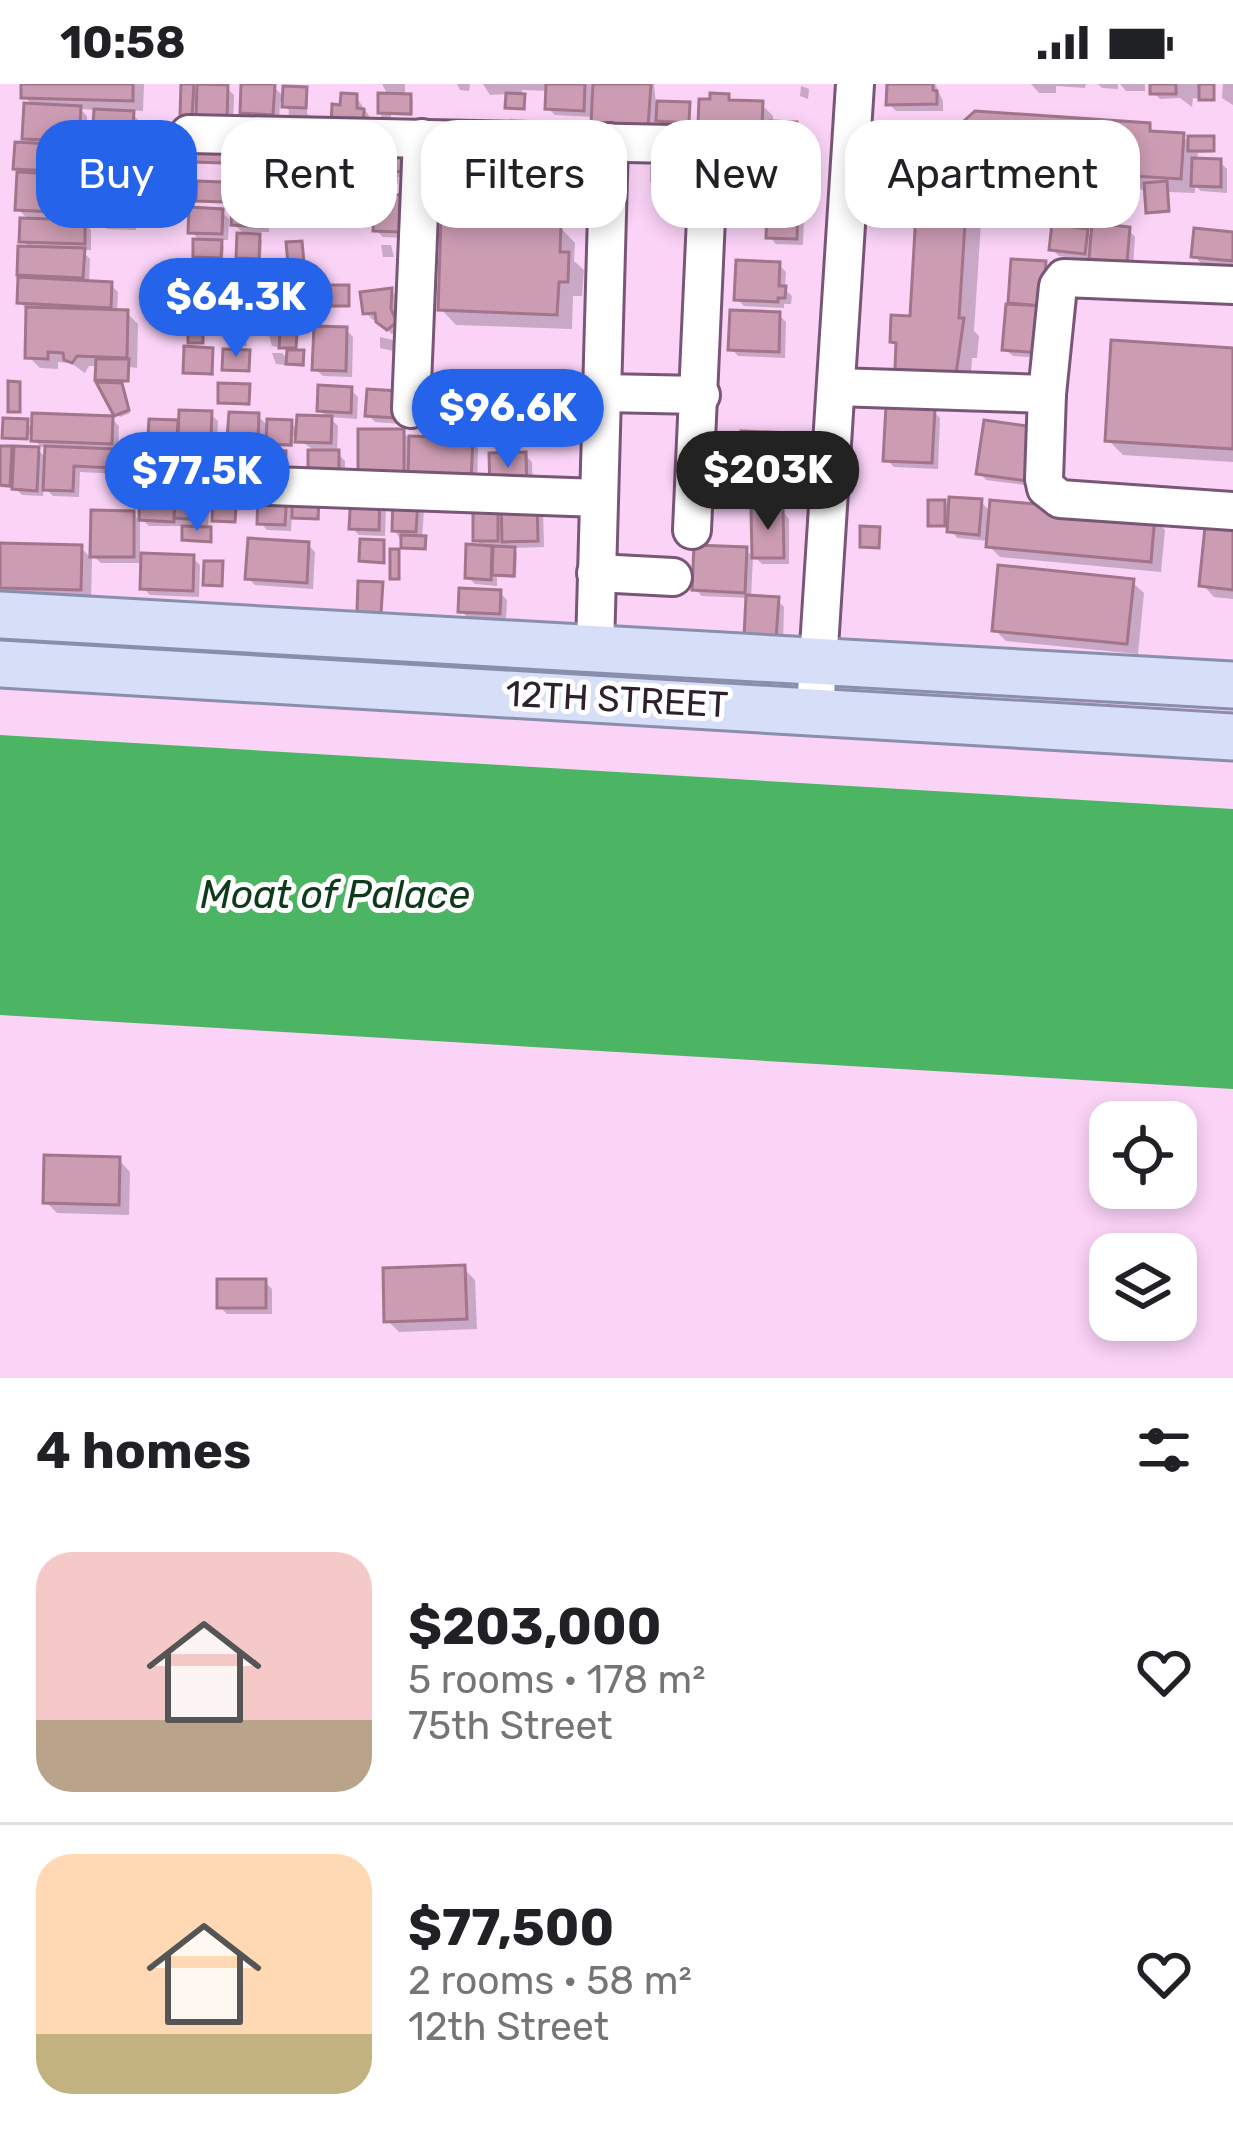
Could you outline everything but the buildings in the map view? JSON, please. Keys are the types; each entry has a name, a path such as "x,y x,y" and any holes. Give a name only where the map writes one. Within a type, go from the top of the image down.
{"main road":[{"name":"12TH STREET","path":"0,615 1233,685"},
{"name":"12TH STREET","path":"0,664 1233,737"}],"street":[{"path":"815,710 855,84"},
{"path":"197,134 421,138"},
{"path":"411,409 421,163"},
{"path":"595,647 607,228"},
{"path":"692,530 706,228"},
{"path":"1233,285 1064,278 1058,286 1047,394 1044,479 1051,494 1060,499 1233,511"},
{"path":"836,387 1047,394"},
{"path":"603,393 701,395"},
{"path":"162,482 599,498"},
{"path":"596,573 673,578"}],"water":[{"name":"Moat of Palace","path":"0,735 1233,809 1233,1089 0,1015"}]}
